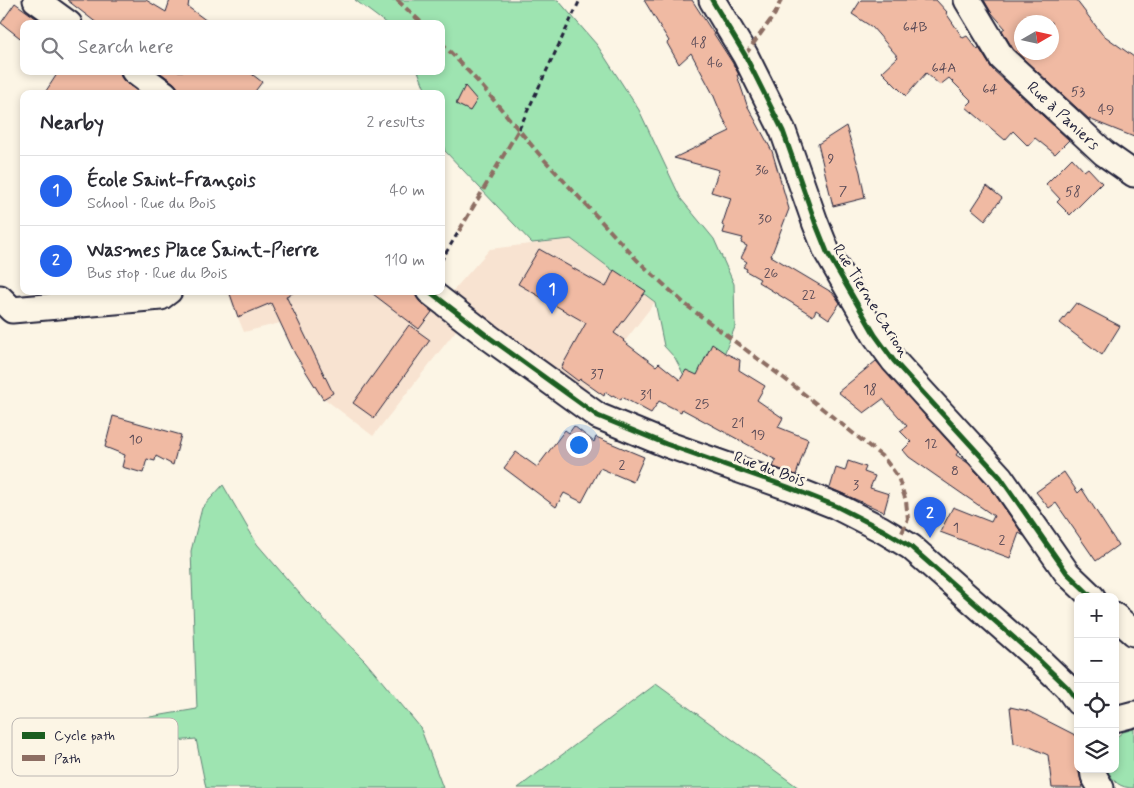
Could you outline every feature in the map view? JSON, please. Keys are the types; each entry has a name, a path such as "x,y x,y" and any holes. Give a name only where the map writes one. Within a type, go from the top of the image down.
{"street":[{"path":"36,0 64,20"},
{"name":"Rue Tierne Carion","path":"712,0 745,55 783,131 827,252 875,335 894,361 1000,477 1067,573 1088,593"},
{"name":"Rue à Paniers","path":"967,0 1002,58 1104,152 1134,174"},
{"path":"139,75 159,90"},
{"path":"0,298 12,310 163,295"},
{"name":"Rue du Bois","path":"434,295 598,416 666,444 836,506 881,529 910,547 1038,659 1074,697"},
{"path":"1119,620 1134,633"},
{"path":"1119,717 1134,714"},
{"path":"1094,773 1101,788"}],"path":[{"path":"519,130 580,0"},
{"path":"445,255 459,231"}],"shaded area":[{"path":"571,239 655,302 578,402 465,319 373,436 317,393 284,322 244,332 229,295 434,295 443,302 490,249"}],"green space":[{"path":"355,0 558,0 597,45 639,110 681,199 714,239 734,284 735,327 719,367 690,387 675,358 664,346 655,302 571,239 532,243 445,151 445,90 425,90 420,75 445,75 445,20 382,20"},
{"path":"223,485 257,544 306,601 365,661 420,727 443,788 206,788 196,739 178,741 178,718 144,718 197,709 191,551 202,508"},
{"path":"656,684 799,788 518,788"},
{"path":"1134,729 1134,788 1125,787 1118,783 1110,773 1119,773 1119,735"}],"building":[{"path":"67,0 146,0 166,12 170,0 189,0 188,7 206,20 93,20"},
{"path":"644,0 692,0 732,62 739,75 737,75 747,105 772,151 789,209 771,256 833,293 840,303 829,319 816,310 813,316 758,282 760,279 746,271 747,269 743,267 747,262 741,258 747,246 741,243 743,238 723,233 725,227 722,225 731,198 711,192 719,170 674,158 730,131 691,53 679,64 667,43 669,41"},
{"path":"861,0 936,0 947,12 963,38 967,36 978,50 979,48 992,69 1069,140 1055,154 1035,138 1028,146 1013,131 1005,140 966,107 972,101 949,78 940,85 926,73 906,96 882,72 898,57 872,27 852,14"},
{"path":"984,0 1076,0 1102,34 1134,57 1134,137 1089,119 1025,60 1059,60 1059,15 1014,15 1014,50 1002,30 1005,28 991,12"},
{"path":"15,3 38,20 20,20 20,38 1,23"},
{"path":"56,75 121,75 125,82 136,90 47,90"},
{"path":"163,75 253,75 262,82 256,90 178,90 174,83"},
{"path":"465,86 477,100 470,111 456,104"},
{"path":"846,126 860,172 865,198 833,206 818,144"},
{"path":"1072,158 1084,171 1088,168 1102,183 1070,215 1057,202 1060,199 1046,184"},
{"path":"987,186 1002,198 985,220 972,209"},
{"path":"539,249 606,287 614,270 646,291 614,333 656,366 659,363 680,380 686,370 697,375 712,344 740,360 739,370 765,386 757,400 783,418 778,427 808,439 796,475 773,467 776,460 682,409 681,412 659,401 651,413 622,397 621,400 605,392 604,396 580,379 578,381 561,368 586,323 518,284"},
{"path":"230,295 288,295 286,296 333,393 323,399 295,354 271,303 238,317"},
{"path":"374,295 416,295 420,302 432,312 419,329"},
{"path":"1076,303 1120,326 1102,355 1060,323"},
{"path":"409,325 430,340 374,418 353,403"},
{"path":"876,361 958,452 956,455 968,463 989,486 1024,536 1019,533 1010,558 940,532 953,507 991,522 994,516 909,457 903,450 911,442 900,431 907,426 883,399 864,413 838,392"},
{"path":"113,416 181,435 173,465 156,456 155,461 147,459 143,473 122,467 125,455 105,447"},
{"path":"574,426 594,442 596,437 644,457 633,482 600,468 582,502 564,493 556,507 504,468 516,452 537,467 565,430 569,433"},
{"path":"848,461 866,467 864,472 875,476 870,488 889,494 884,512 830,488 836,468 845,471"},
{"path":"1064,472 1078,493 1082,489 1118,545 1096,561 1056,503 1049,508 1036,492"},
{"path":"1010,707 1028,711 1074,734 1074,773 1079,773 1083,788 1052,788 1048,755 1030,747 1014,743"}],"marked path":[{"path":"397,0 419,20"},
{"path":"745,55 775,14 781,0"},
{"path":"445,46 481,85 539,154 637,260 686,305 789,382 884,458 898,477 906,501 908,519 899,540"},
{"path":"459,231 519,129"}],"cycle path":[{"path":"712,0 745,55 783,131 827,252 875,335 894,361 1000,477 1067,573 1088,593"},
{"path":"434,295 598,416 666,444 836,506 911,547 1038,659 1067,687 1074,697"}],"place":[{"name":"École Saint-François","path":"552,314"},
{"name":"Wasmes Place Saint-Pierre","path":"930,538"}]}
